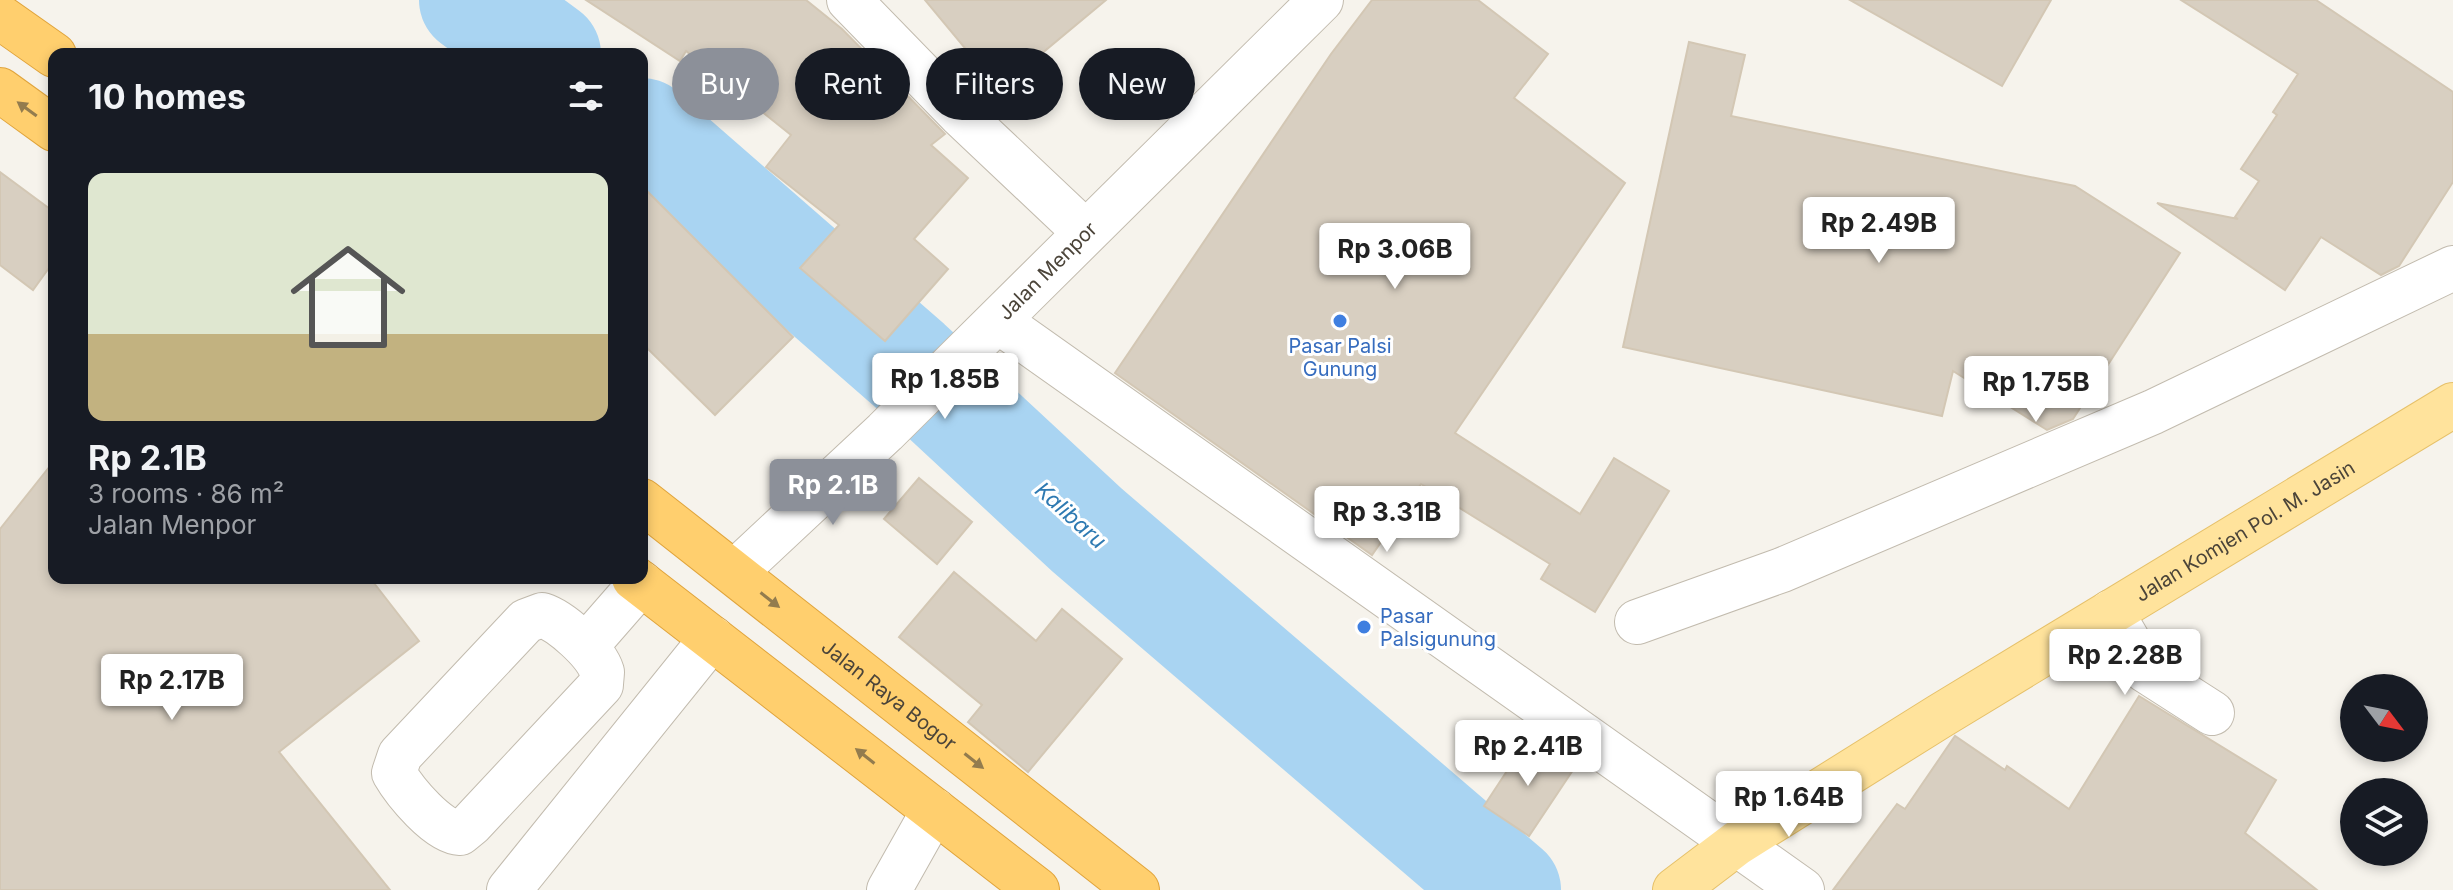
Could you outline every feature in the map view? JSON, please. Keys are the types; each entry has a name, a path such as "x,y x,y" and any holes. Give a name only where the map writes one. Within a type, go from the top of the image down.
{"highway":[{"path":"0,17 48,51"},
{"path":"0,90 48,125"},
{"name":"Jalan Raya Bogor","path":"648,506 1137,890"},
{"path":"642,584 1037,890"}],"main road":[{"name":"Jalan Komjen Pol. M. Jasin","path":"1675,890 1737,843 2111,612 2450,410"}],"street":[{"path":"849,0 960,114 1085,232"},
{"name":"Jalan Menpor","path":"735,572 958,361 1321,0"},
{"path":"1637,622 1782,570 2139,418 2453,268"},
{"path":"998,321 1802,890"},
{"path":"586,646 634,584"},
{"path":"2111,612 2145,670 2212,713"},
{"path":"542,615 550,617 586,646 602,673 601,685 460,833 449,832 404,791 394,773 400,755 526,621 542,615"},
{"path":"509,890 712,638"},
{"path":"889,890 934,810"}],"building":[{"path":"586,0 806,0 861,48 795,48 795,120 910,120 910,98 926,115 926,120 931,120 945,134 931,145 968,178 914,239 948,269 885,341 800,268 839,225 766,167 791,135 772,120 779,120 779,48 672,48 672,56"},
{"path":"925,0 1106,0 1048,48 965,48"},
{"name":"Pasar Palsi Gunung","path":"1372,0 1478,0 1548,54 1514,98 1625,183 1455,433 1580,514 1614,458 1669,491 1595,612 1541,579 1550,564 1421,484 1372,555 1115,373 1331,54"},
{"path":"1850,0 2051,0 2002,86"},
{"path":"2181,0 2316,0 2453,92 2453,182 2399,266 2381,275 2321,237 2285,290 2157,203 2238,219 2235,217 2259,181 2241,169 2277,115 2273,112 2298,74"},
{"path":"1689,42 1745,55 1731,116 2075,186 2180,253 2073,419 2047,430 1953,371 1942,416 1623,347"},
{"path":"0,172 48,208 48,269 33,290 0,265"},
{"path":"648,192 793,337 715,415 648,349"},
{"path":"48,469 48,584 375,584 419,641 279,752 390,890 0,890 0,529"},
{"path":"919,478 972,522 937,564 884,519"},
{"path":"954,572 1036,641 1062,609 1122,659 1028,772 968,722 982,705 899,637"},
{"path":"2139,696 2276,780 2245,833 2317,890 1833,890 1897,804 1905,809 1955,736 2005,770 2007,766 2069,809"},
{"path":"1528,739 1573,770 1529,836 1484,806"}],"waterway":[{"name":"Kalibaru","path":"473,0 539,48"},
{"name":"Kalibaru","path":"648,137 908,364 1087,530 1507,890"}],"place":[{"name":"Pasar Palsi Gunung","path":"1340,321"},
{"name":"Pasar Palsigunung","path":"1364,627"}]}
